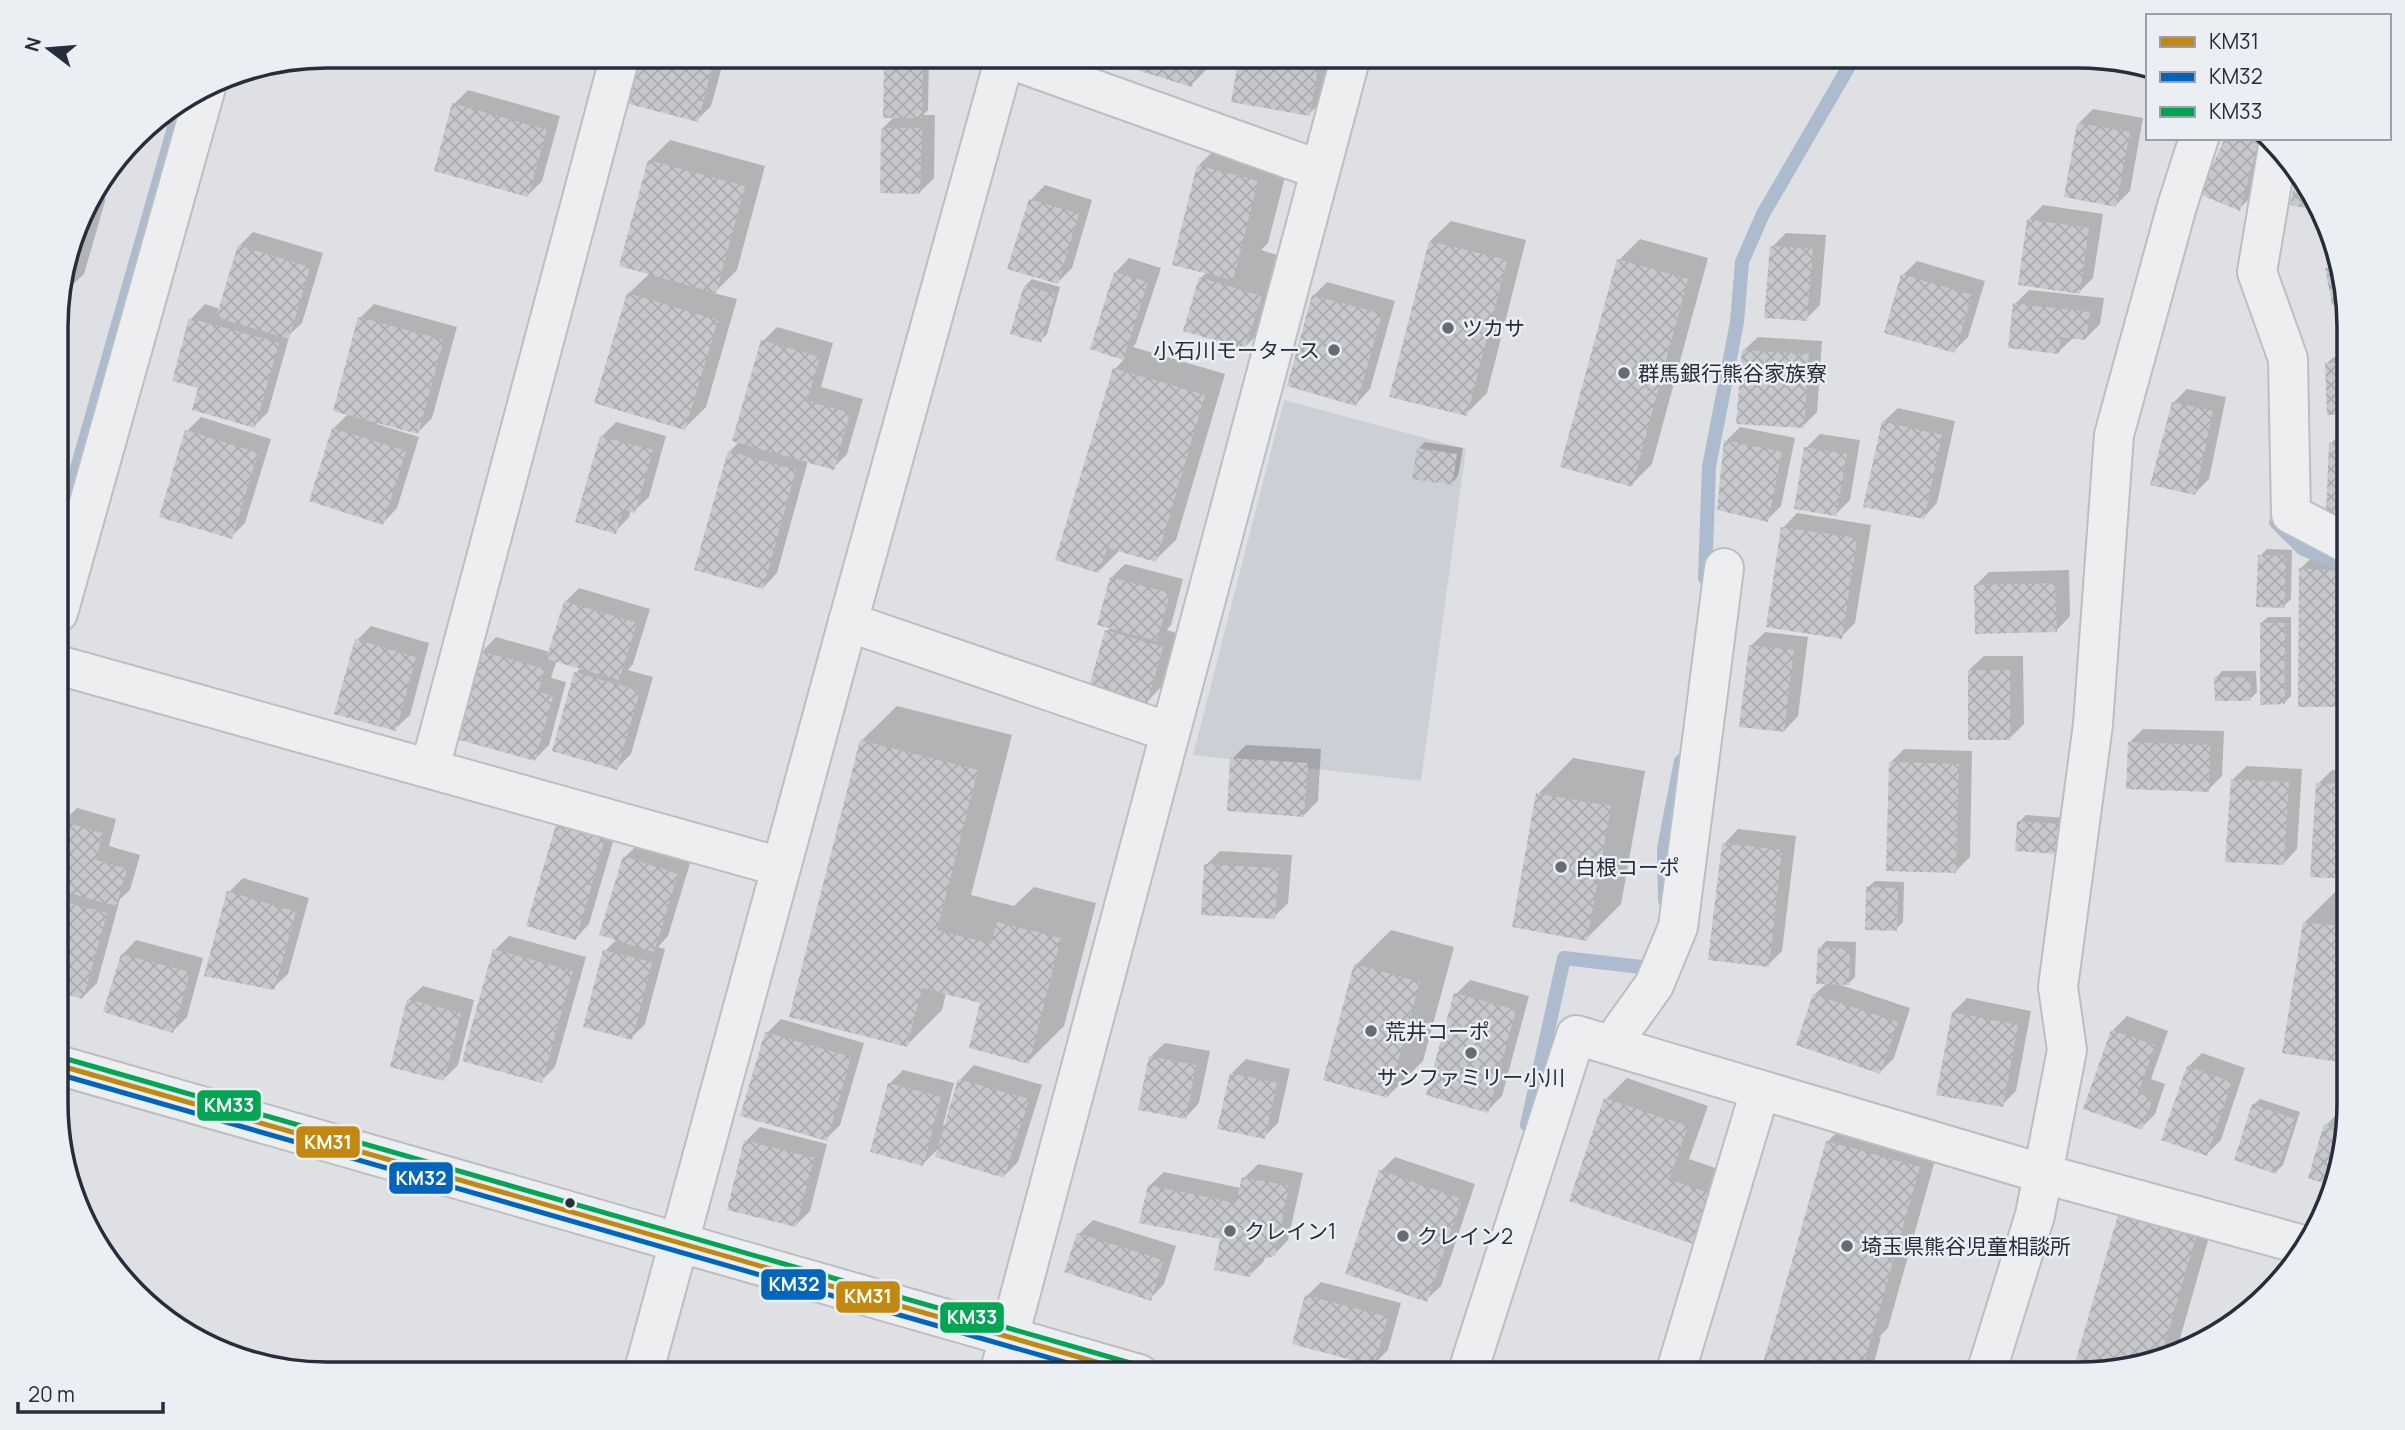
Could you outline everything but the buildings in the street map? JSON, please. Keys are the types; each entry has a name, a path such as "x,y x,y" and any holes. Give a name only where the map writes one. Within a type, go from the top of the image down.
{"street":[{"path":"430,768 617,68"},
{"path":"646,1362 1000,68"},
{"path":"1034,68 1320,170"},
{"path":"1002,1362 1348,68"},
{"path":"68,578 202,101"},
{"path":"1989,1362 2035,1215 2067,1050 2058,987 2093,724 2114,435 2177,206 2198,140"},
{"path":"2276,160 2257,272 2288,359 2291,514 2337,538"},
{"path":"1611,1045 1654,985 1678,927 1724,568"},
{"path":"848,622 1169,732"},
{"path":"68,668 781,867"},
{"path":"1471,1362 1576,1035 2044,1174 2295,1243"},
{"path":"68,1068 1097,1362"},
{"path":"1679,1362 1760,1091"}],"shaded area":[{"path":"1284,400 1466,449 1421,781 1193,755"}],"waterway":[{"path":"1705,578 1709,467 1737,322 1742,262 1763,214 1848,68"},
{"path":"68,500 177,116"},
{"path":"2276,522 2303,549 2337,562"},
{"path":"1665,900 1664,848 1681,761"},
{"path":"1527,1125 1564,958 1650,968 1652,961"}],"transit line":[{"name":"KM33","path":"68,1059 1127,1362"},
{"name":"KM31","path":"68,1068 1096,1362"},
{"name":"KM32","path":"68,1077 1064,1362"}],"place":[{"name":"ツカサ","path":"1448,328"},
{"name":"小石川モータース","path":"1334,350"},
{"name":"群馬銀行熊谷家族寮","path":"1624,373"},
{"name":"白根コーポ","path":"1561,867"},
{"name":"荒井コーポ","path":"1371,1031"},
{"name":"サンファミリー小川","path":"1471,1053"},
{"name":"クレイン1","path":"1230,1231"},
{"name":"クレイン2","path":"1403,1236"},
{"name":"埼玉県熊谷児童相談所","path":"1847,1246"}]}
